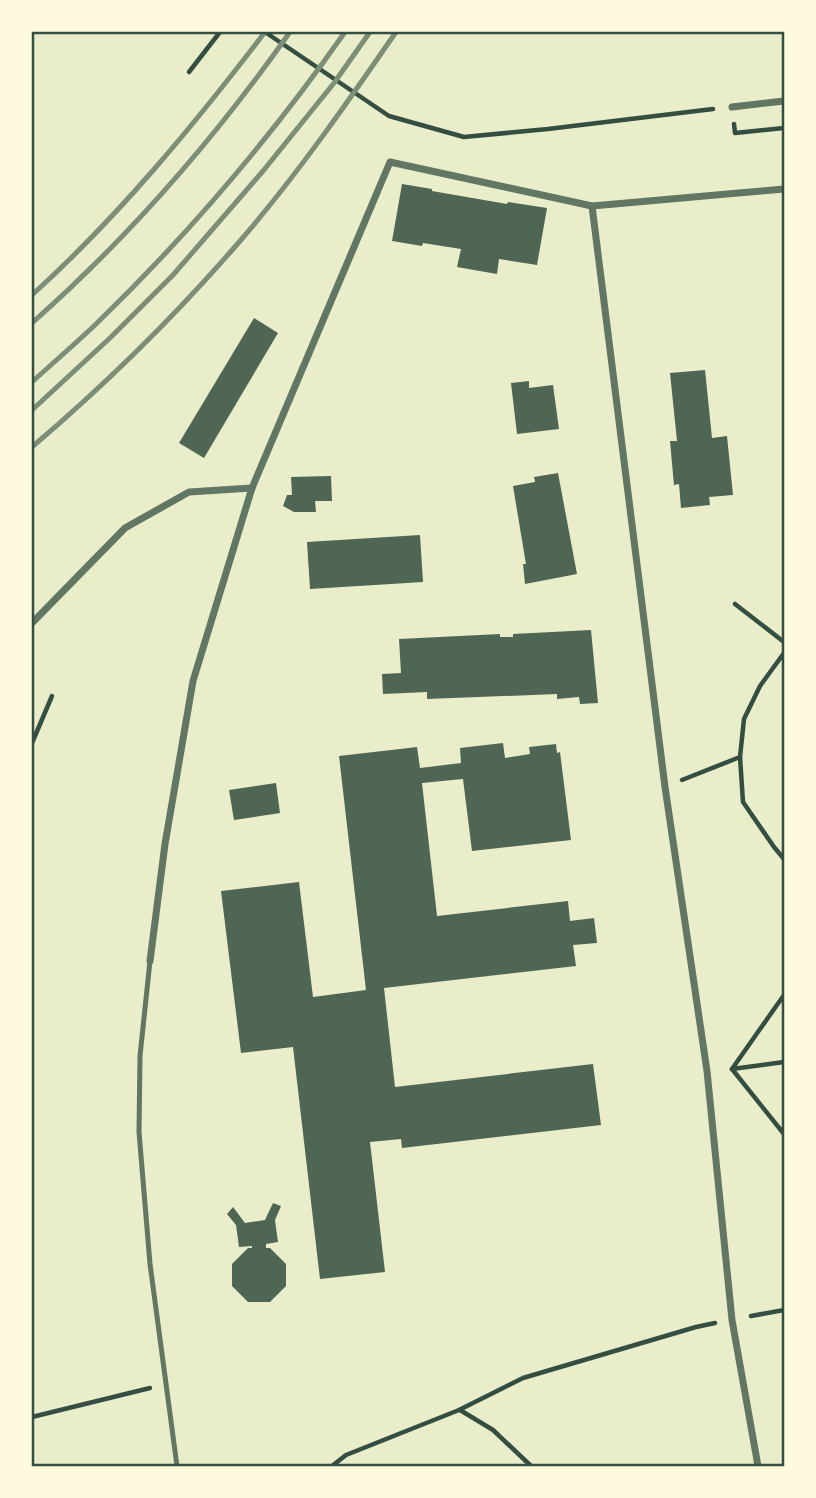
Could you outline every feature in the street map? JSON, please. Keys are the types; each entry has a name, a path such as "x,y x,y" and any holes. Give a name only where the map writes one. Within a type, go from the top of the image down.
{"street":[{"path":"732,107 785,102"},
{"path":"150,961 165,844 193,681 252,488 390,162 592,206 785,189"},
{"path":"592,206 665,787 707,1071 732,1320 758,1466"},
{"path":"32,623 125,528 189,492 252,488"}],"lane":[{"path":"150,961 140,1056 139,1132 150,1264 177,1466"}],"path":[{"path":"190,72 220,32"},
{"path":"265,32 388,116 464,137 732,107"},
{"path":"735,604 785,642"},
{"path":"785,653 760,686 744,719 740,757 743,802 785,859"},
{"path":"32,743 52,696"},
{"path":"665,787 740,757"},
{"path":"732,1069 785,995"},
{"path":"732,1069 785,1062"},
{"path":"732,1069 785,1134"},
{"path":"332,1466 346,1455 459,1410 523,1378 696,1327 785,1311"},
{"path":"32,1417 166,1385"},
{"path":"459,1410 494,1430 531,1466"}],"building":[{"path":"402,184 507,204 547,208 537,265 499,259 497,274 457,267 461,249 392,241"},
{"path":"254,318 278,333 204,458 179,443"},
{"path":"705,370 712,438 727,436 733,495 709,497 710,505 681,508 679,484 674,485 670,441 677,441 670,373"},
{"path":"529,381 529,388 553,385 559,429 517,434 511,383"},
{"path":"558,473 577,574 525,584 523,564 526,564 513,486 535,482 534,477"},
{"path":"331,476 332,501 315,501 316,512 294,512 283,506 287,495 292,495 291,477"},
{"path":"420,535 423,582 310,589 307,542"},
{"path":"591,630 598,703 580,704 579,697 557,699 557,694 427,699 427,692 383,694 382,674 401,673 399,639 500,634 500,637 513,637 513,634"},
{"path":"503,743 505,758 530,754 529,747 556,744 557,753 560,752 571,840 472,851 463,779 422,783 437,916 568,901 570,921 594,918 597,943 573,945 576,966 384,988 395,1087 593,1064 601,1125 402,1148 401,1139 370,1142 385,1272 320,1279 293,1047 241,1053 221,891 299,882 313,997 366,990 339,756 417,747 420,768 461,763 460,748"},
{"path":"276,783 280,813 234,820 229,790"},
{"path":"273,1203 281,1206 275,1220 278,1242 266,1244 266,1248 270,1248 286,1264 286,1286 270,1302 248,1302 232,1286 232,1264 252,1246 239,1247 236,1225 227,1214 233,1207 245,1223 265,1220"}],"railway":[{"path":"32,295 125,202 211,101 265,32"},
{"path":"32,323 102,256 169,185 232,110 290,32"},
{"path":"32,382 95,325 196,220 258,147 345,32"},
{"path":"32,410 173,275 263,171 334,83 370,32"},
{"path":"32,447 140,348 240,241 301,165 396,32"}]}
